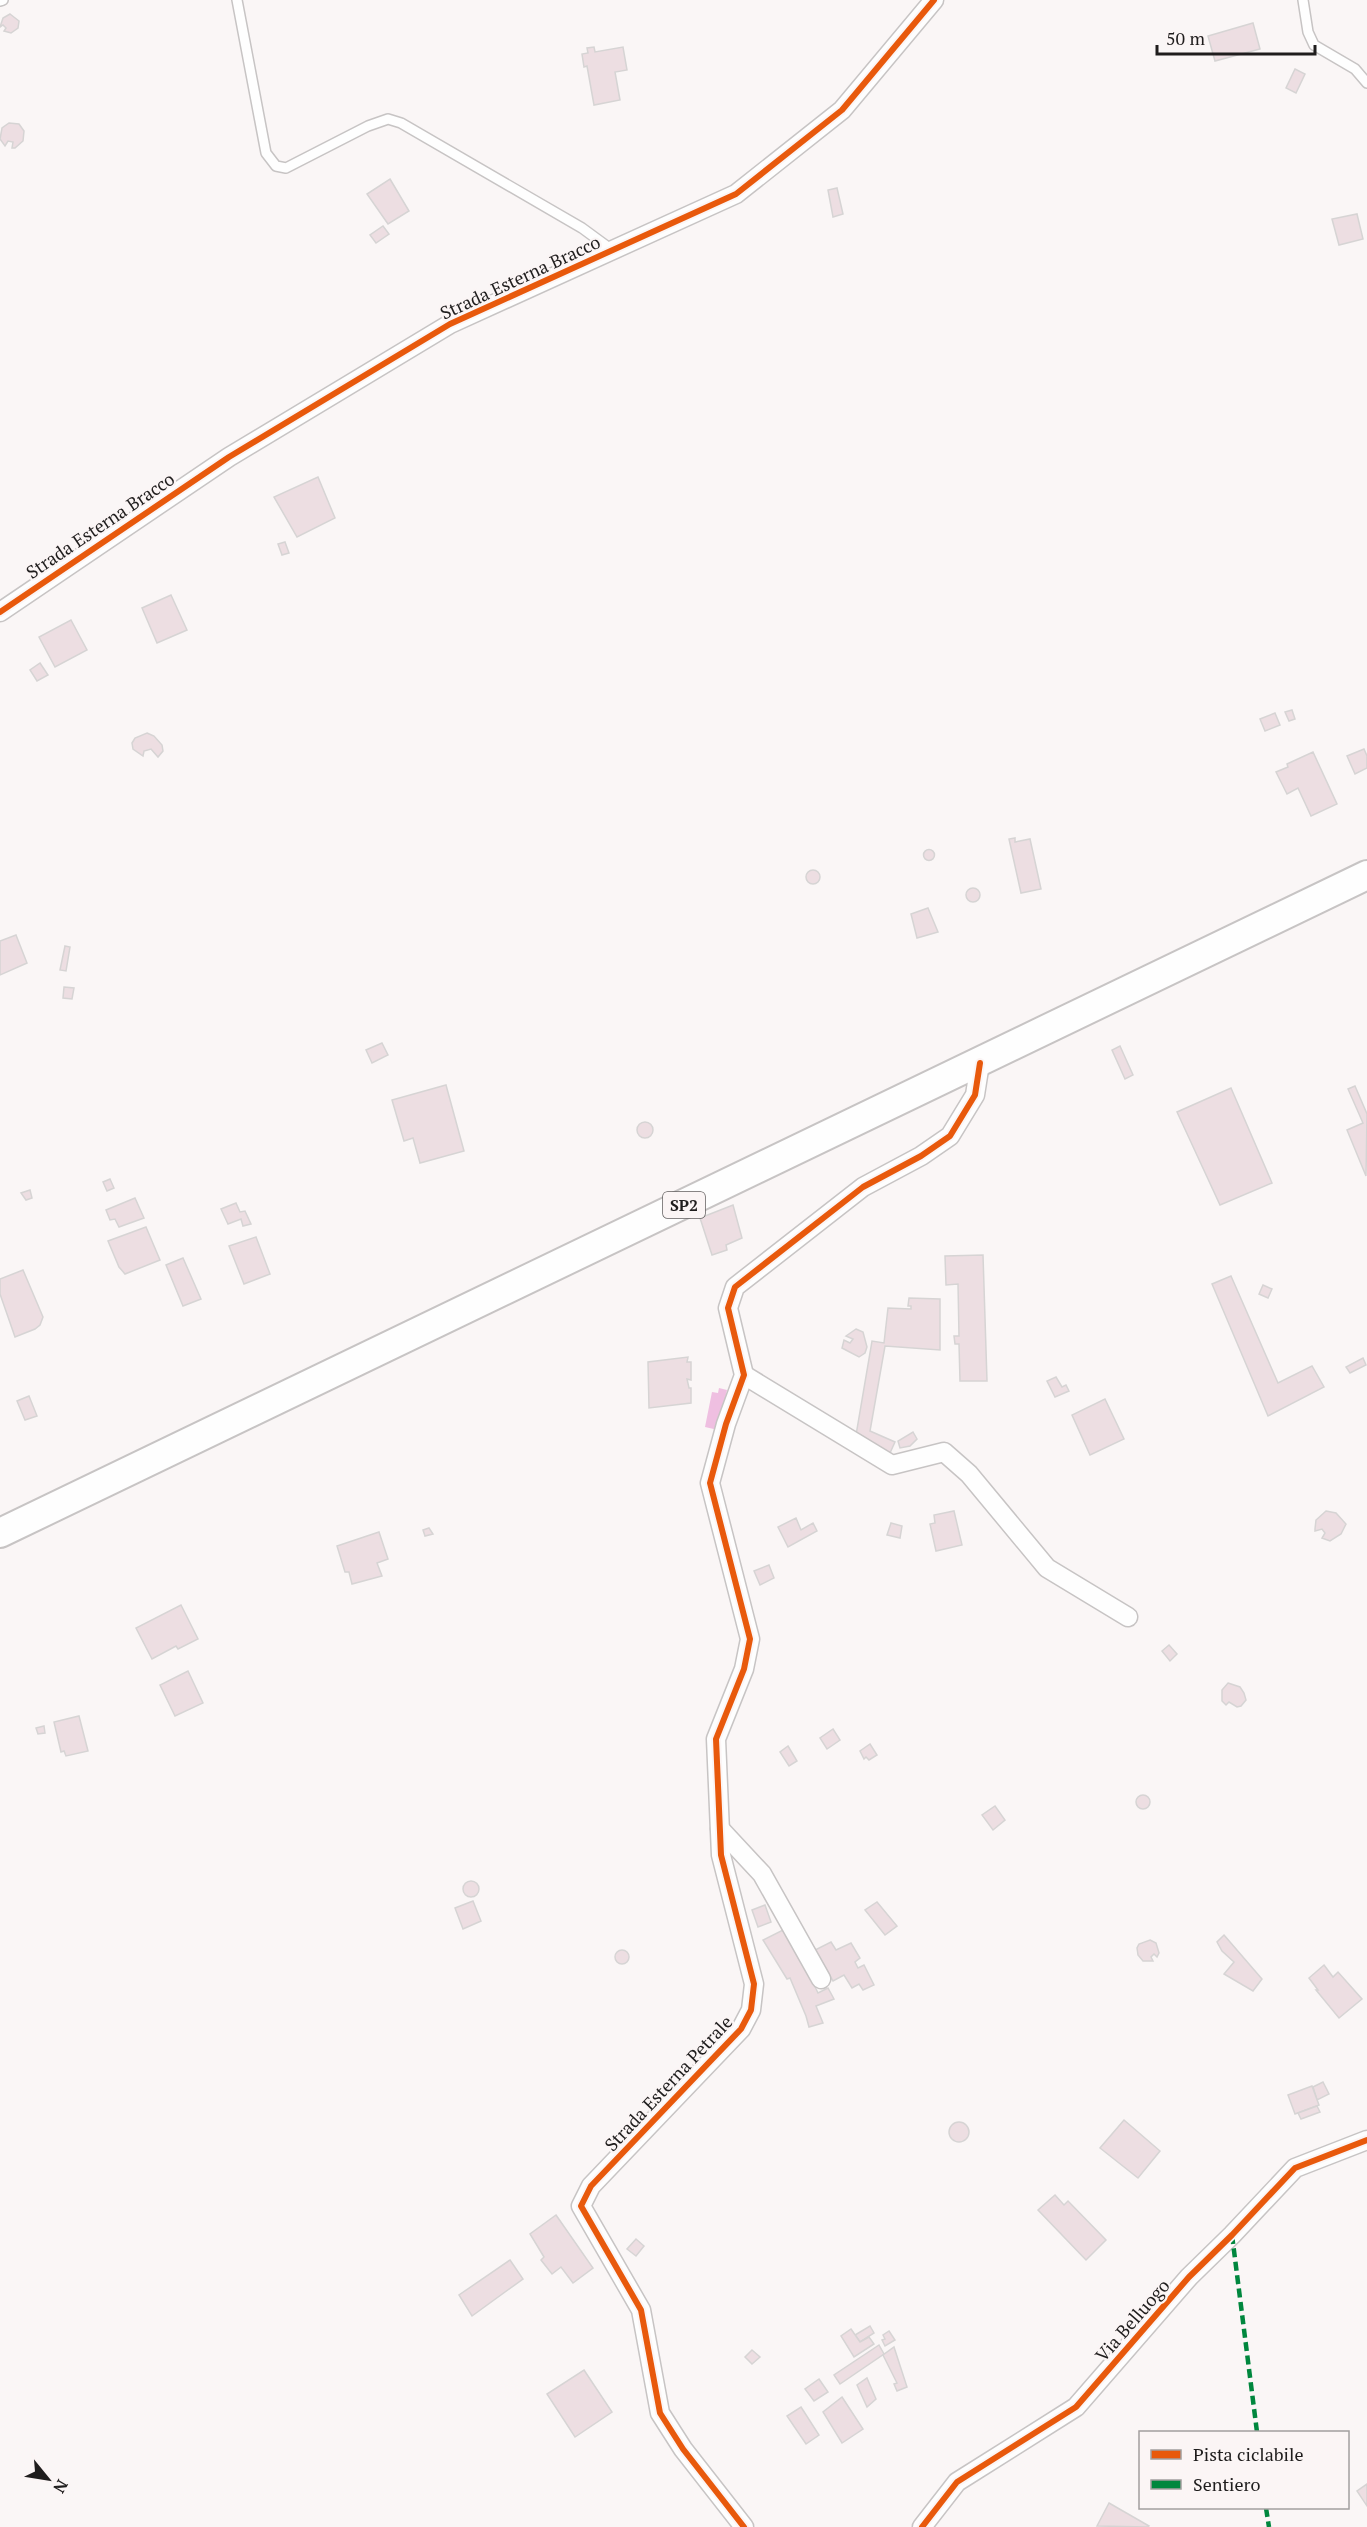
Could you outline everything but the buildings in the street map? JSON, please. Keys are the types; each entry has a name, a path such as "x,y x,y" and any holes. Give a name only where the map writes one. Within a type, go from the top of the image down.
{"main road":[{"name":"SP2","path":"0,1533 1367,875"}],"street":[{"name":"Strada Esterna Bracco","path":"0,612 229,457 450,324 736,194 842,110 934,0"},
{"path":"980,1063 975,1095 950,1136 921,1156 863,1187 735,1287 728,1308 744,1375 892,1464 944,1452 969,1474 1047,1568 1128,1617"},
{"name":"Strada Esterna Petrale","path":"744,1375 726,1424 710,1483 750,1639 744,1669 717,1739 721,1855 754,1984 751,2010 741,2029 591,2186 581,2206 641,2310 660,2413 683,2449 744,2527"},
{"path":"720,1828 762,1875 821,1979"},
{"name":"Via Belluogo","path":"922,2527 957,2482 1076,2407 1189,2277 1232,2235 1294,2168 1367,2140"}],"lane":[{"path":"237,0 266,153 276,166 286,168 368,126 388,119 401,123 582,228 612,250"},
{"path":"1304,0 1308,32 1314,45 1354,69 1367,82"}],"shaded area":[{"path":"719,1388 727,1390 718,1430 705,1427 712,1392 718,1393"}],"marked path":[{"path":"1232,2235 1257,2431"},
{"path":"1266,2509 1269,2527"}],"cycle path":[{"path":"0,612 229,457 450,324 736,194 842,110 934,0"},
{"path":"744,2527 683,2449 660,2413 641,2310 581,2206 591,2186 741,2029 751,2010 754,1984 721,1855 716,1739 744,1669 750,1639 710,1483 726,1424 744,1375 728,1308 735,1287 863,1187 921,1156 950,1136 975,1095 980,1063"},
{"path":"922,2527 957,2482 1076,2407 1189,2277 1295,2168 1367,2140"}]}
